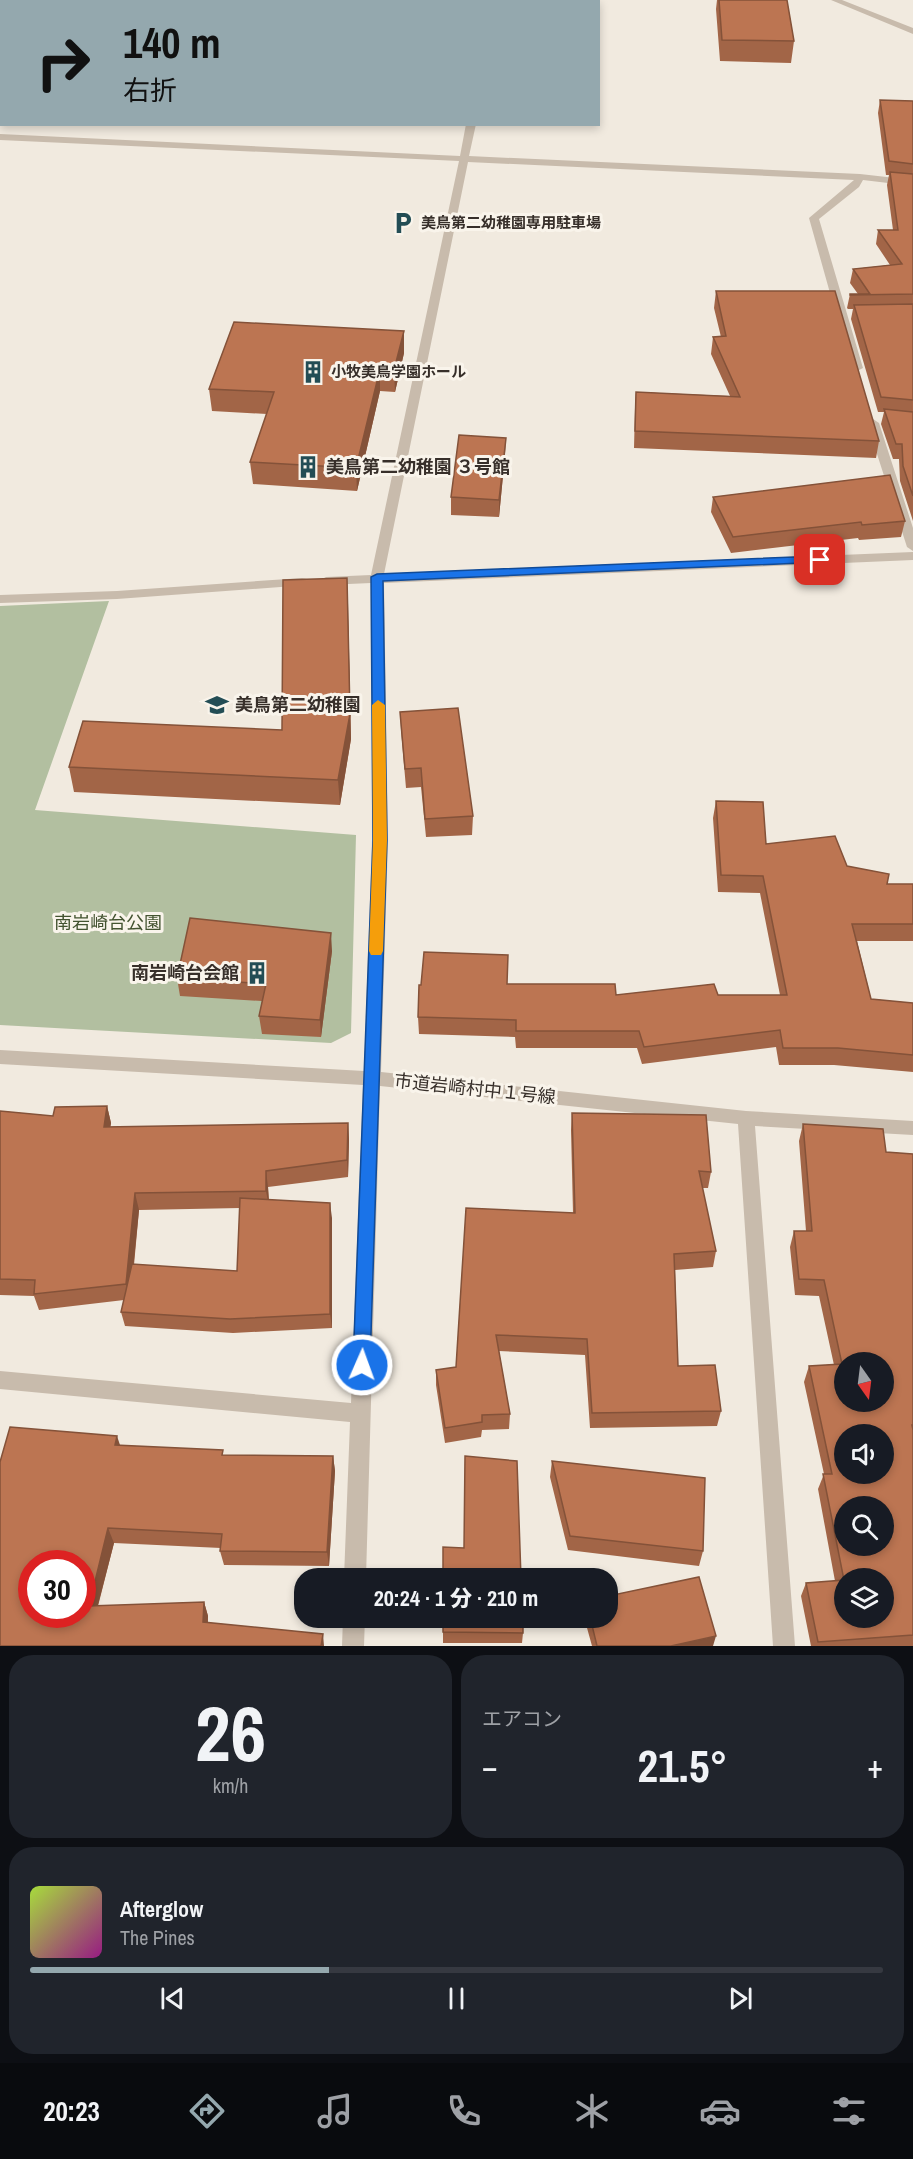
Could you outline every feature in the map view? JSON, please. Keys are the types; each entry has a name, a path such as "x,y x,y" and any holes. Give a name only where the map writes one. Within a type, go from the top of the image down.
{"street":[{"path":"835,0 913,31"},
{"path":"355,1568 380,840 377,577 471,126"},
{"path":"0,137 860,177 913,183"},
{"path":"860,177 856,185 814,218 848,314 861,383"},
{"path":"874,414 913,547"},
{"path":"0,599 117,595 377,577 913,556"},
{"name":"市道岩崎村中１号線","path":"0,1057 372,1078 746,1118 913,1128"},
{"path":"746,1118 784,1646"},
{"path":"0,1380 360,1413"},
{"path":"353,1646 354,1628"}],"green space":[{"name":"南岩崎台公園","path":"109,601 35,810 356,835 351,1033 331,1043 0,1025 0,606"}],"building":[{"path":"719,0 787,0 794,41 722,40"},
{"path":"880,100 913,101 913,164 889,161"},
{"path":"890,172 913,174 913,294 850,295 870,294 853,269 902,264 878,230 898,230"},
{"path":"716,291 835,291 879,441 635,431 636,392 740,397 713,337 726,336"},
{"path":"913,304 913,400 881,397 854,305"},
{"path":"234,322 404,331 394,370 380,369 356,468 250,462 274,392 209,389"},
{"path":"884,409 913,412 913,496 903,466 902,444 896,444"},
{"path":"459,435 506,438 499,500 451,497"},
{"path":"890,475 905,521 862,525 861,522 733,537 713,497"},
{"path":"347,578 350,714 338,780 69,767 83,721 282,730 283,580"},
{"path":"458,708 473,816 425,819 421,768 405,769 400,712"},
{"path":"716,801 763,802 766,844 835,836 847,866 889,874 887,884 913,884 913,924 852,924 871,999 913,1003 913,1055 838,1048 783,1048 780,1030 644,1047 639,1031 516,1031 516,1020 418,1017 419,985 421,985 424,952 508,955 507,984 615,984 616,995 714,984 718,995 787,995 763,876 721,875"},
{"name":"南岩崎台会館","path":"190,918 331,933 320,1020 259,1016 266,984 177,978"},
{"path":"107,1106 104,1127 348,1123 347,1160 266,1171 266,1191 135,1193 126,1284 34,1294 35,1280 0,1279 0,1111 53,1116 55,1107"},
{"path":"572,1113 706,1115 711,1172 699,1171 716,1251 674,1254 678,1366 715,1365 721,1411 592,1413 587,1339 496,1335 510,1414 482,1415 482,1422 445,1428 436,1370 456,1367 466,1208 575,1213"},
{"path":"803,1124 883,1129 886,1152 913,1154 913,1635 818,1642 806,1583 834,1581 834,1628 894,1628 894,1568 842,1568 839,1556 894,1556 894,1496 834,1496 834,1530 823,1474 832,1474 809,1366 834,1364 834,1412 894,1412 894,1352 839,1352 824,1280 799,1279 794,1231 812,1231"},
{"path":"240,1198 330,1203 330,1314 230,1319 121,1312 132,1264 237,1271"},
{"path":"10,1427 117,1436 115,1445 223,1450 222,1455 333,1456 327,1552 220,1551 222,1534 108,1528 96,1577 96,1550 18,1550 18,1628 96,1628 96,1606 204,1602 203,1622 323,1634 321,1646 0,1646 0,1462"},
{"path":"465,1456 517,1461 521,1568 443,1568 443,1547 464,1548"},
{"path":"552,1461 705,1478 703,1551 570,1536"},
{"path":"699,1577 716,1636 671,1646 597,1646 593,1628 618,1628 618,1594"},
{"path":"443,1628 523,1628 523,1633 443,1632"}],"slow traffic":[{"path":"376,951 380,840 378,705"}],"place":[{"name":"美鳥第二幼稚園専用駐車場","path":"403,223"},
{"name":"小牧美鳥学園ホール","path":"313,372"},
{"name":"美鳥第二幼稚園 ３号館","path":"308,467"},
{"name":"美鳥第二幼稚園","path":"217,705"},
{"name":"南岩崎台会館","path":"257,973"}],"route":[{"path":"362,1365 380,840 377,577 820,560"}]}
